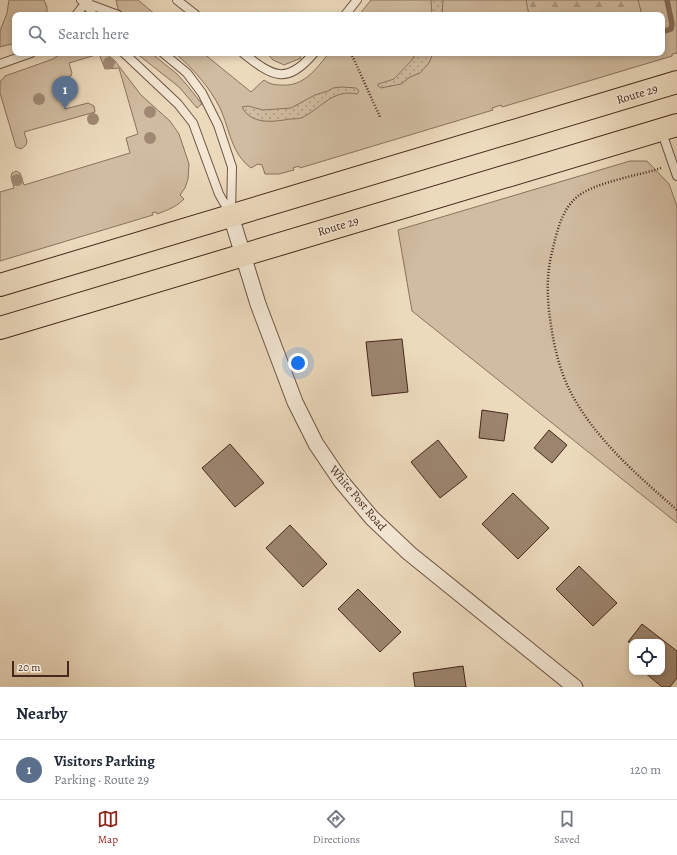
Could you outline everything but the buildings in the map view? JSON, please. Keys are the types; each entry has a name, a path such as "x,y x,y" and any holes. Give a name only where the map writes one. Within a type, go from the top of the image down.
{"main road":[{"name":"Route 29","path":"0,285 677,82"},
{"name":"Route 29","path":"0,328 669,127"}],"street":[{"name":"White Post Road","path":"232,216 258,304 295,402 316,444 341,481 372,518 408,553 572,686"}],"lane":[{"path":"177,0 192,12"},
{"path":"347,12 357,0"},
{"path":"78,12 85,1"},
{"path":"85,1 91,12"},
{"path":"85,1 111,12"},
{"path":"0,64 23,56"},
{"path":"127,56 178,104 193,123 218,194 232,216"},
{"path":"166,56 187,74 202,93 218,125 232,167 232,216"},
{"path":"247,56 272,74 281,74 297,70 304,65 312,56"},
{"path":"669,127 672,162 677,176"}],"path":[{"path":"352,56 380,117"},
{"path":"672,162 655,170 599,186 579,196 567,207 559,224 552,253 547,286 554,344 570,390 598,433 632,470 677,510"}],"green space":[{"path":"9,0 44,0 47,7 47,12 12,12 12,44 0,47 0,31 7,13"},
{"path":"116,0 138,0 152,12 122,12 118,9"},
{"path":"371,0 677,0 677,53 672,54 672,56 502,107 501,105 492,108 493,110 300,168 299,166 293,168 294,170 279,174 265,174 262,165 258,164 251,168 244,162 235,148 220,108 211,92 178,56 207,56 251,92 264,80 272,84 289,85 303,80 314,71 326,56 665,56 665,12 361,12"},
{"path":"431,0 443,0 442,12 432,12"},
{"path":"526,0 638,0 641,12 528,12"},
{"path":"57,56 92,56 69,63 72,73 71,76 57,81 65,109 88,103 94,106 95,112 24,132 27,141 26,145 21,149 16,147 0,93 0,82 5,76 53,59"},
{"path":"100,56 109,56 115,61 141,95 170,121 179,134 189,164 188,179 185,188 180,195 184,199 172,208 157,214 156,212 152,213 153,215 0,261 0,192 14,188 11,177 12,173 16,171 20,173 24,185 130,153 126,138 138,134 119,68 105,69"},
{"path":"140,56 155,56 177,74 202,104 197,108 179,87"},
{"path":"270,56 300,56 301,58 284,65 273,60"},
{"path":"414,56 432,56 429,63 420,73 410,77 401,84 381,88 378,86 378,84 394,79"},
{"path":"333,88 356,88 359,91 357,94 349,93 335,96 300,118 263,121 251,117 242,107 248,106 263,110 291,108 315,95"},
{"path":"630,161 647,161 669,184 677,206 677,523 412,311 398,230"}],"waterway":[{"path":"665,31 671,29 672,24 667,0"}],"place":[{"name":"Visitors Parking","path":"65,109"}]}
